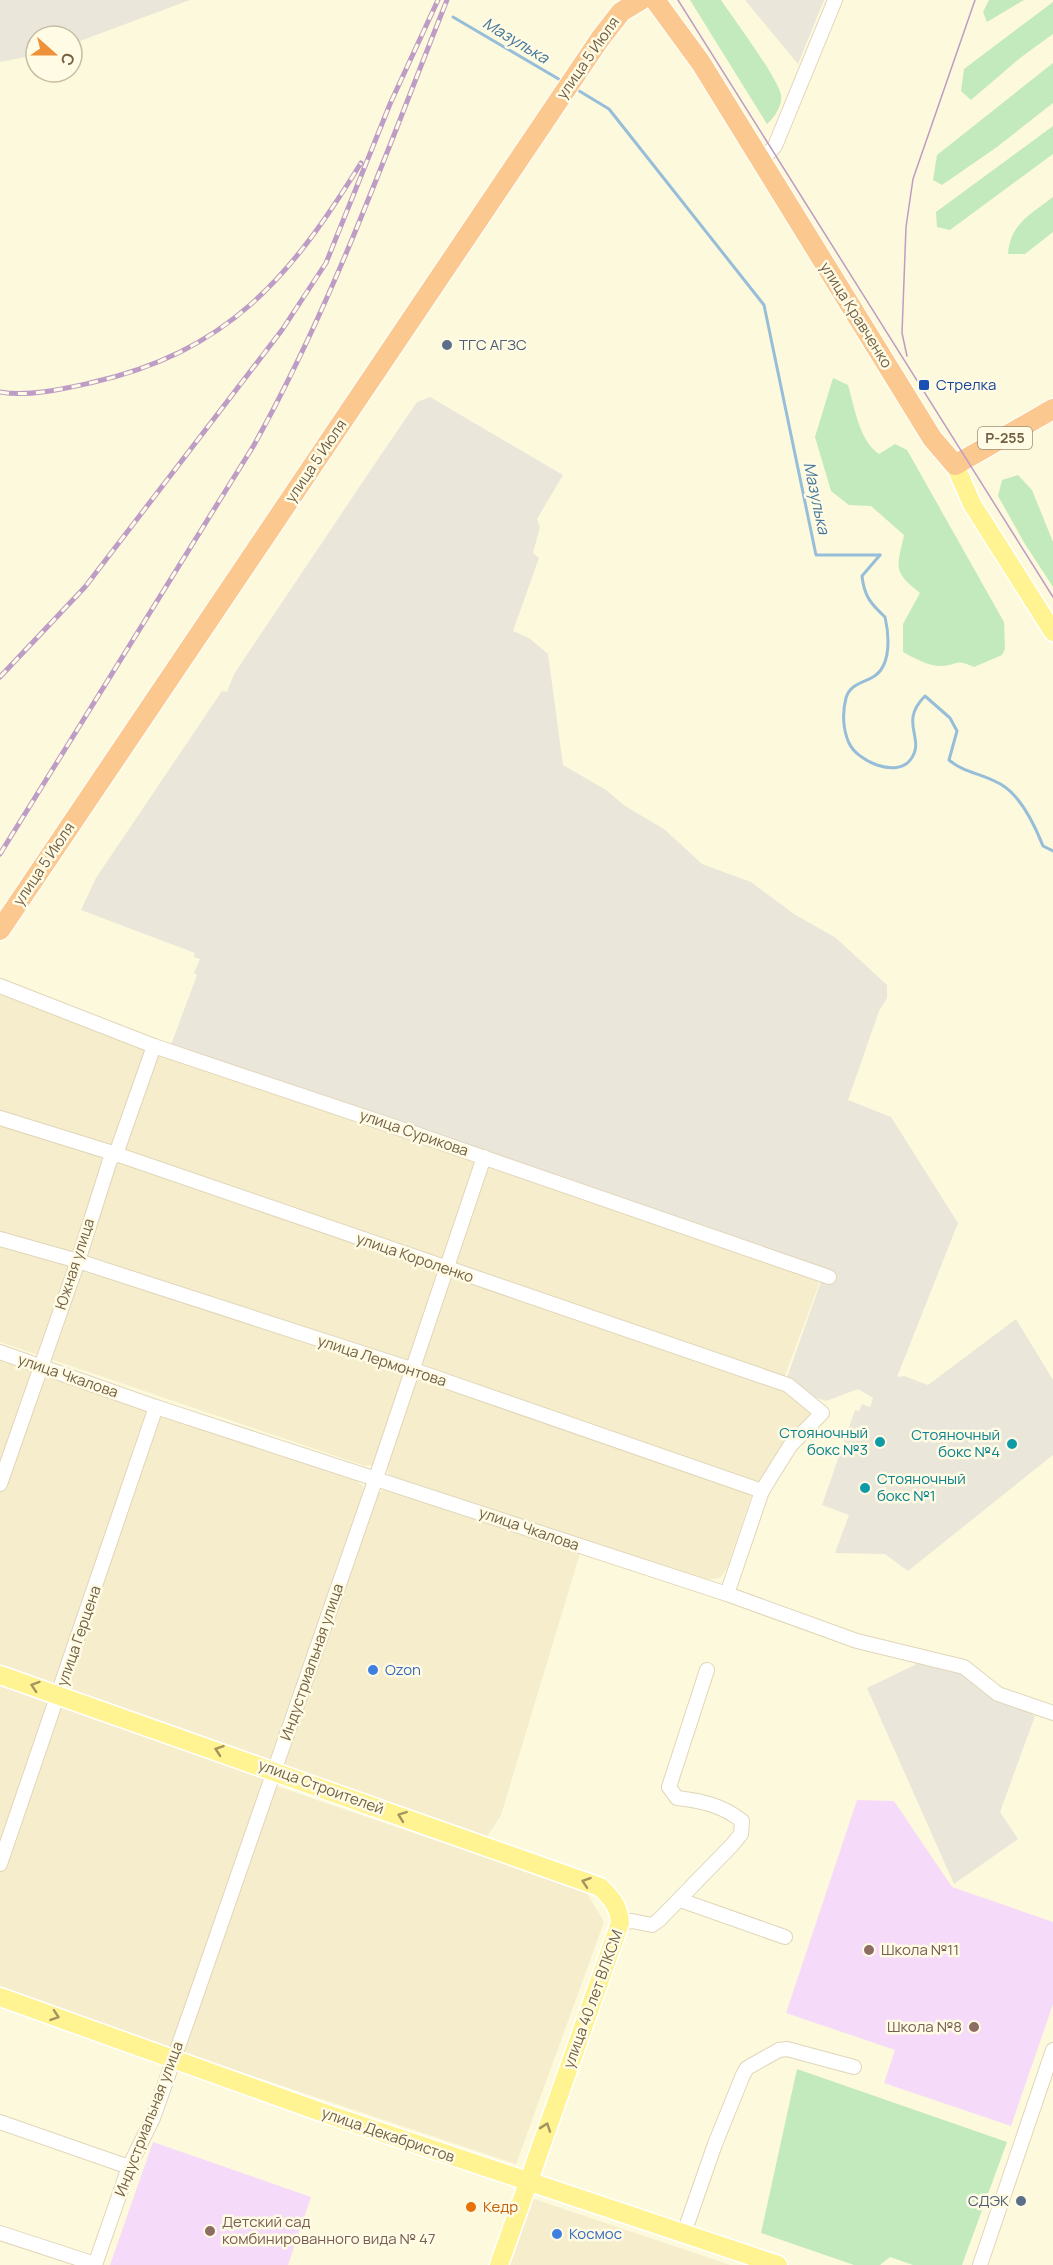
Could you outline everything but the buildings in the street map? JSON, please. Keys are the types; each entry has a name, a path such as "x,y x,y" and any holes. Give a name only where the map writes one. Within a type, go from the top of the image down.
{"highway":[{"name":"улица 5 Июля","path":"0,930 600,39 621,12 641,0"},
{"name":"улица Кравченко","path":"656,0 701,63 932,438 955,465"},
{"name":"Р-255","path":"955,465 1053,409"}],"main road":[{"name":"улица Кравченко","path":"955,465 972,504 1053,632"},
{"name":"улица Строителей","path":"0,1675 600,1887 619,1910 620,1923"},
{"name":"улица 40 лет ВЛКСМ","path":"499,2265 620,1923"},
{"name":"улица Декабристов","path":"0,1997 527,2183 778,2265"}],"street":[{"path":"761,161 775,146 834,0"},
{"name":"улица Сурикова","path":"0,986 154,1046 484,1157 829,1277"},
{"name":"Южная улица","path":"0,1484 78,1261 98,1192 110,1160 116,1154 154,1046"},
{"name":"улица Короленко","path":"0,1118 116,1154 788,1385 822,1413 789,1446 762,1491"},
{"name":"Индустриальная улица","path":"95,2265 129,2167 153,2118 376,1478 484,1157"},
{"name":"улица Лермонтова","path":"0,1239 78,1261 411,1369 762,1491"},
{"name":"улица Чкалова","path":"0,1352 156,1407 727,1594 857,1641 964,1667 998,1694 1053,1713"},
{"name":"улица Герцена","path":"0,1864 156,1407"},
{"path":"727,1594 762,1491"},
{"name":"улица 40 лет ВЛКСМ","path":"620,1923 632,1920 652,1925 680,1900 732,1845 743,1827 742,1821 731,1812 715,1804 677,1798 669,1787 707,1670"},
{"path":"680,1900 785,1937"},
{"path":"684,2233 715,2144 747,2068 779,2050 787,2049 854,2067"},
{"path":"980,2265 1053,2050"},
{"path":"0,2122 129,2167"},
{"path":"0,2233 95,2265"}],"shaded area":[{"path":"0,0 190,0 84,40 84,24 24,24 24,57 0,62"},
{"path":"745,0 824,0 798,64"},
{"path":"430,397 563,475 537,519 540,527 533,553 539,558 513,631 529,638 548,654 563,765 606,790 625,806 664,829 702,864 751,882 794,914 836,938 887,985 887,998 879,1011 848,1100 891,1117 958,1223 897,1377 904,1376 928,1385 1016,1319 1053,1380 1053,1455 908,1571 885,1554 835,1553 849,1515 822,1505 855,1410 859,1411 862,1404 870,1407 873,1398 858,1389 826,1401 814,1397 786,1380 824,1273 171,1045 197,975 194,973 200,959 194,957 195,953 81,910 96,878 222,691 227,692 234,674 372,468 417,402"},
{"path":"0,987 472,1158 475,1162 378,1459 373,1465 365,1466 0,1342"},
{"path":"489,1164 818,1280 819,1284 784,1378 810,1408 809,1417 753,1491 727,1568 720,1578 703,1580 391,1477 388,1473 387,1462 483,1173"},
{"path":"0,1360 355,1480 362,1485 366,1493 178,2044 170,2049 0,1990"},
{"path":"385,1489 581,1550 501,1815 485,1840 289,1768 284,1763 284,1755 376,1495"},
{"path":"923,1661 972,1678 989,1694 1035,1716 1000,1812 1018,1839 954,1884 867,1688"},
{"path":"276,1786 586,1892 604,1922 516,2164 184,2053"},
{"path":"857,1800 894,1801 952,1887 1053,1922 1053,2004 1011,2126 884,2083 895,2050 786,2013"},
{"name":"Детский сад комбинированного вида № 47","path":"153,2142 311,2197 288,2265 110,2265"},
{"path":"531,2198 730,2265 509,2265"}],"green space":[{"path":"690,0 721,0 764,62 781,95 781,103 767,124"},
{"path":"989,0 1024,0 987,22 983,12"},
{"path":"1053,2 1053,34 1020,58 971,100 961,91 964,69"},
{"path":"1053,63 1053,103 997,147 942,185 933,180 937,155"},
{"path":"1053,126 1053,154 950,230 937,227 936,212"},
{"path":"1053,197 1053,232 1025,254 1008,254 1017,227"},
{"path":"833,378 848,385 858,422 872,448 879,454 895,444 907,450 1004,622 1005,649 1002,655 974,667 960,662 941,666 931,665 903,652 903,624 920,593 905,579 899,568 904,535 871,506 849,505 831,491 815,437"},
{"path":"1018,475 1032,490 1053,542 1053,587 998,496 1002,480"},
{"path":"797,2069 1007,2142 962,2265 913,2265 890,2257 880,2265 854,2265 761,2233"}],"waterway":[{"name":"Мазулька","path":"453,17 562,81"},
{"name":"Мазулька","path":"576,89 609,109 764,305 816,555 880,555"},
{"name":"Мазулька","path":"880,555 862,576 864,589 869,599 885,617 888,649 879,672 850,690 846,698 844,727 853,750 878,765 887,767 905,765 915,751 914,714 925,696 950,718 957,731 949,760 955,765 991,779 1011,792 1028,814 1043,846 1053,851"}],"tram line":[{"path":"678,0 1053,597"},
{"path":"907,356 902,333 906,227 913,179 975,0"}],"railway":[{"path":"0,677 85,587 282,330 326,263 390,104 438,0"},
{"path":"0,854 254,445 283,392 358,226 447,0"},
{"path":"0,392 34,393 90,383 138,369 181,352 218,330 251,305 280,275 308,242 361,163"}],"place":[{"name":"ТГС АГЗС","path":"447,345"},
{"name":"Стрелка","path":"924,385"},
{"name":"Стояночный бокс №3","path":"880,1442"},
{"name":"Стояночный бокс №4","path":"1012,1444"},
{"name":"Стояночный бокс №1","path":"865,1488"},
{"name":"Ozon","path":"373,1670"},
{"name":"Школа №11","path":"869,1950"},
{"name":"Школа №8","path":"974,2027"},
{"name":"СДЭК","path":"1021,2201"},
{"name":"Кедр","path":"471,2207"},
{"name":"Детский сад комбинированного вида № 47","path":"210,2231"},
{"name":"Космос","path":"557,2234"}]}
